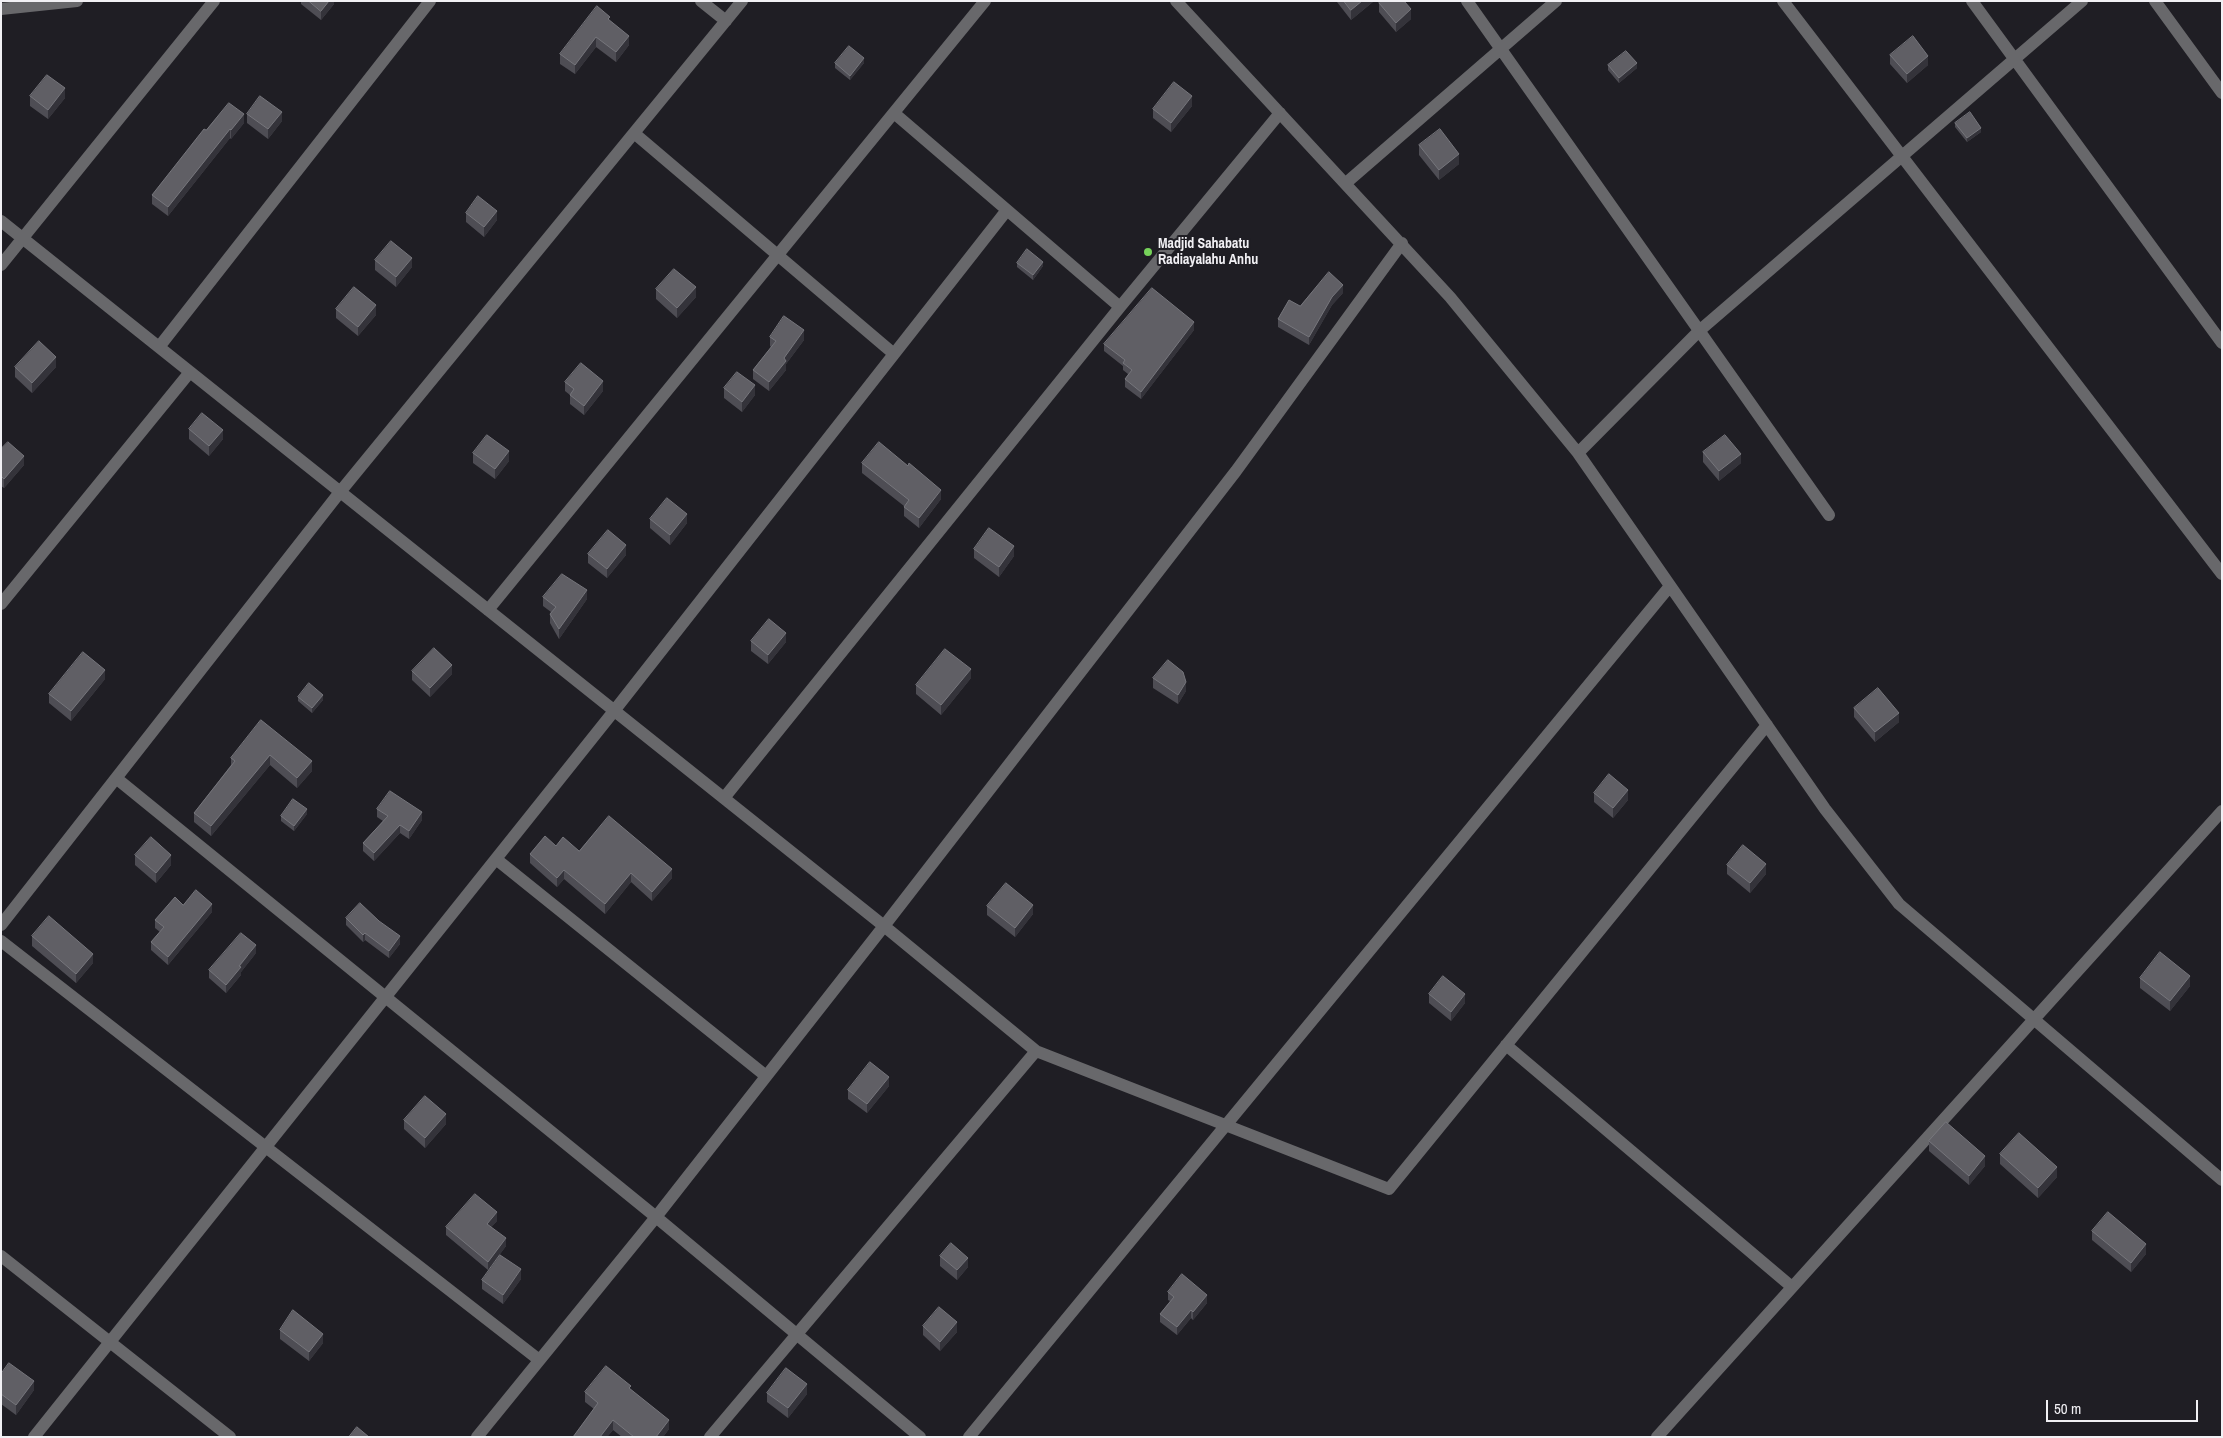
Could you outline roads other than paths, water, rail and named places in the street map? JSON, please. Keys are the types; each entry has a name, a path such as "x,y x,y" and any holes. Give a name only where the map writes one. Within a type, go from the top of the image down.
{"street":[{"path":"1,9 77,1"},
{"path":"1,265 214,1"},
{"path":"159,347 430,1"},
{"path":"702,1 726,21"},
{"path":"1,925 340,492 742,1"},
{"path":"488,610 985,1"},
{"path":"1176,1 1402,243 1450,297 1578,453 1825,809 1899,904 2222,1180"},
{"path":"1467,1 1829,515"},
{"path":"1346,183 1556,1"},
{"path":"1783,1 2222,574"},
{"path":"1972,1 2222,343"},
{"path":"1578,453 1699,331 2082,1"},
{"path":"2156,1 2222,93"},
{"path":"894,113 1120,307"},
{"path":"724,798 1120,307 1280,113"},
{"path":"634,133 894,354"},
{"path":"34,1437 614,711 1007,210"},
{"path":"1,221 884,926 1036,1051 1389,1189 1768,725"},
{"path":"476,1437 538,1359 656,1218 884,926 1236,471 1402,243"},
{"path":"1,604 190,372"},
{"path":"969,1437 1670,586"},
{"path":"116,778 656,1218 920,1437"},
{"path":"1657,1437 2222,811"},
{"path":"496,859 766,1076"},
{"path":"1,941 538,1359"},
{"path":"1506,1045 1792,1287"},
{"path":"710,1437 1036,1051"},
{"path":"1,1256 230,1437"}],"place":[{"name":"Madjid Sahabatu Radiayalahu Anhu","path":"1148,252"}]}
